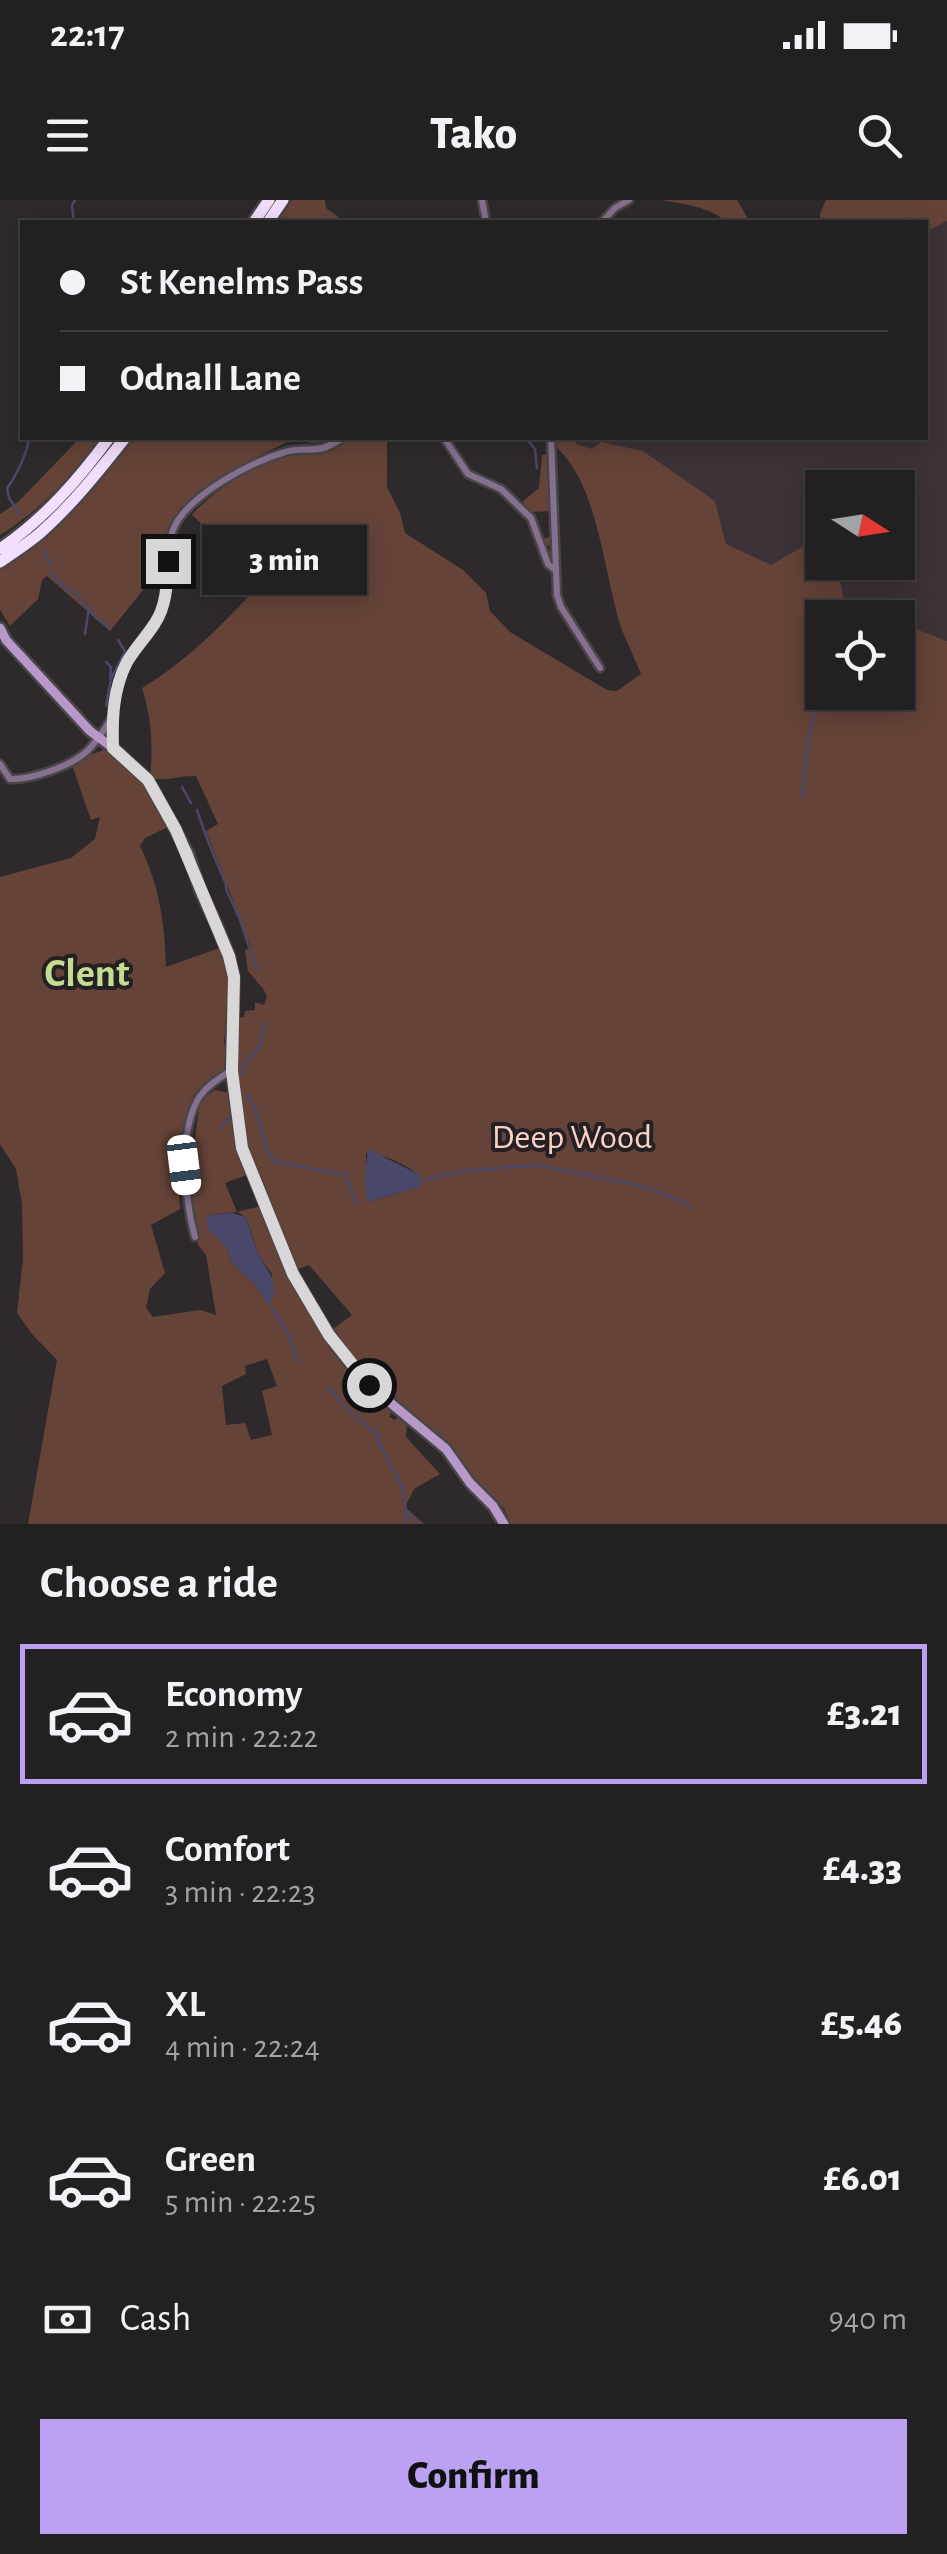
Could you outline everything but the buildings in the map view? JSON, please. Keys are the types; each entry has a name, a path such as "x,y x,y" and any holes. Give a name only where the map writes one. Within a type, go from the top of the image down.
{"highway":[{"path":"0,548 60,498 108,440"},
{"path":"0,562 38,536 94,478 122,440"}],"street":[{"path":"604,220 629,200"},
{"path":"113,748 112,718 126,664 164,604 169,543 176,523 199,498 248,468 283,452 325,448 340,440"},
{"path":"445,440 468,474 500,489 531,518 548,564 555,570"},
{"path":"551,440 557,596 600,668"},
{"path":"543,549 555,546"},
{"path":"0,628 6,640 97,737 148,780 176,830 229,956 234,977 232,1071 242,1148 293,1274 329,1335 369,1385 446,1449 504,1524"},
{"path":"0,764 10,779 25,779 79,758 112,718"},
{"path":"195,1238 184,1165 193,1110 208,1087 232,1071"}],"shaded area":[{"path":"947,221 947,641 915,629 915,600 844,600 840,580 915,580 915,470 805,470 805,545 771,566 726,544 715,501 576,444 575,440 928,440 928,230"},
{"path":"368,1149 420,1175 420,1187 367,1202"},
{"path":"232,1213 246,1217 272,1280 274,1291 269,1303 232,1263 227,1248 208,1229 208,1215"}],"green space":[{"path":"292,200 325,200 326,208 340,218 340,220 279,220"},
{"path":"662,200 737,200 749,220 724,220 688,205"},
{"path":"826,200 947,200 947,221 928,230 928,220 820,220"},
{"path":"78,440 99,440 55,491 0,535 0,514 18,502"},
{"path":"129,440 291,440 237,467 181,511 143,590 110,631 47,576 42,580 38,599 10,626 0,610 0,570 61,522"},
{"name":"Deep Wood","path":"350,440 387,440 387,487 405,533 463,570 486,593 490,611 510,632 607,690 617,691 641,674 622,630 591,507 555,440 575,440 576,444 592,449 601,442 643,451 715,501 726,544 771,565 805,545 805,580 840,580 844,600 805,600 805,710 915,710 915,629 947,641 947,1524 511,1524 504,1508 436,1435 379,1389 358,1366 333,1329 352,1315 309,1265 296,1270 247,1148 236,1072 234,1018 255,1010 255,1002 264,1005 267,997 248,971 245,950 251,947 206,831 218,824 196,776 150,778 151,733 142,688 191,652 263,581 192,515 222,488 262,465 286,456 325,453","holes":["366,1153 419,1175 420,1187 367,1202"]},
{"path":"549,454 553,542 550,546 542,539 550,537 549,511 532,512 522,502 539,488 542,455"},
{"path":"107,749 127,765 151,793 170,826 145,838 140,846 160,905 166,967 222,947 230,978 224,1043 227,1071 203,1084 193,1096 178,1172 180,1209 151,1225 165,1273 150,1289 146,1308 153,1317 200,1310 216,1315 206,1255 198,1245 198,1231 192,1219 190,1174 199,1109 205,1097 215,1090 234,1094 235,1140 249,1174 225,1183 237,1212 261,1206 347,1365 392,1411 389,1417 395,1420 398,1416 407,1422 406,1437 440,1474 414,1489 405,1507 424,1524 28,1524 57,1360 17,1313 23,1259 22,1204 16,1169 0,1144 0,877 71,858 95,839 100,817 91,820 72,765","holes":["237,1212 246,1217 259,1256 272,1274 266,1302 255,1284 232,1263 208,1215","267,1359 277,1386 262,1391 272,1435 251,1440 245,1423 226,1425 222,1386 246,1374 245,1366"]}],"waterway":[{"path":"74,220 75,200"},
{"path":"20,514 7,488 28,440"},
{"path":"528,440 535,449 537,468"},
{"path":"43,550 51,566"},
{"path":"50,573 109,627"},
{"path":"85,634 89,607"},
{"path":"106,706 111,679 125,651 118,640"},
{"path":"106,662 111,667 110,678"},
{"path":"803,797 814,710"},
{"path":"182,787 191,803"},
{"path":"197,810 257,970"},
{"path":"242,1075 245,1062 260,1046 266,1022"},
{"path":"247,1094 268,1153 275,1162 346,1175 356,1204"},
{"path":"220,1127 233,1115"},
{"path":"421,1181 464,1171 537,1165 647,1187 691,1206"},
{"path":"269,1303 289,1336 299,1363"},
{"path":"328,1387 379,1436 377,1440 403,1491 404,1524"},
{"path":"406,1511 418,1524"}],"district":[{"name":"Clent","path":"87,972"}],"route":[{"path":"168,561 164,604 126,664 118,689 112,718 113,748 148,780 176,830 229,956 234,977 232,1071 238,1126 250,1173 293,1274 329,1335 369,1385"}]}
